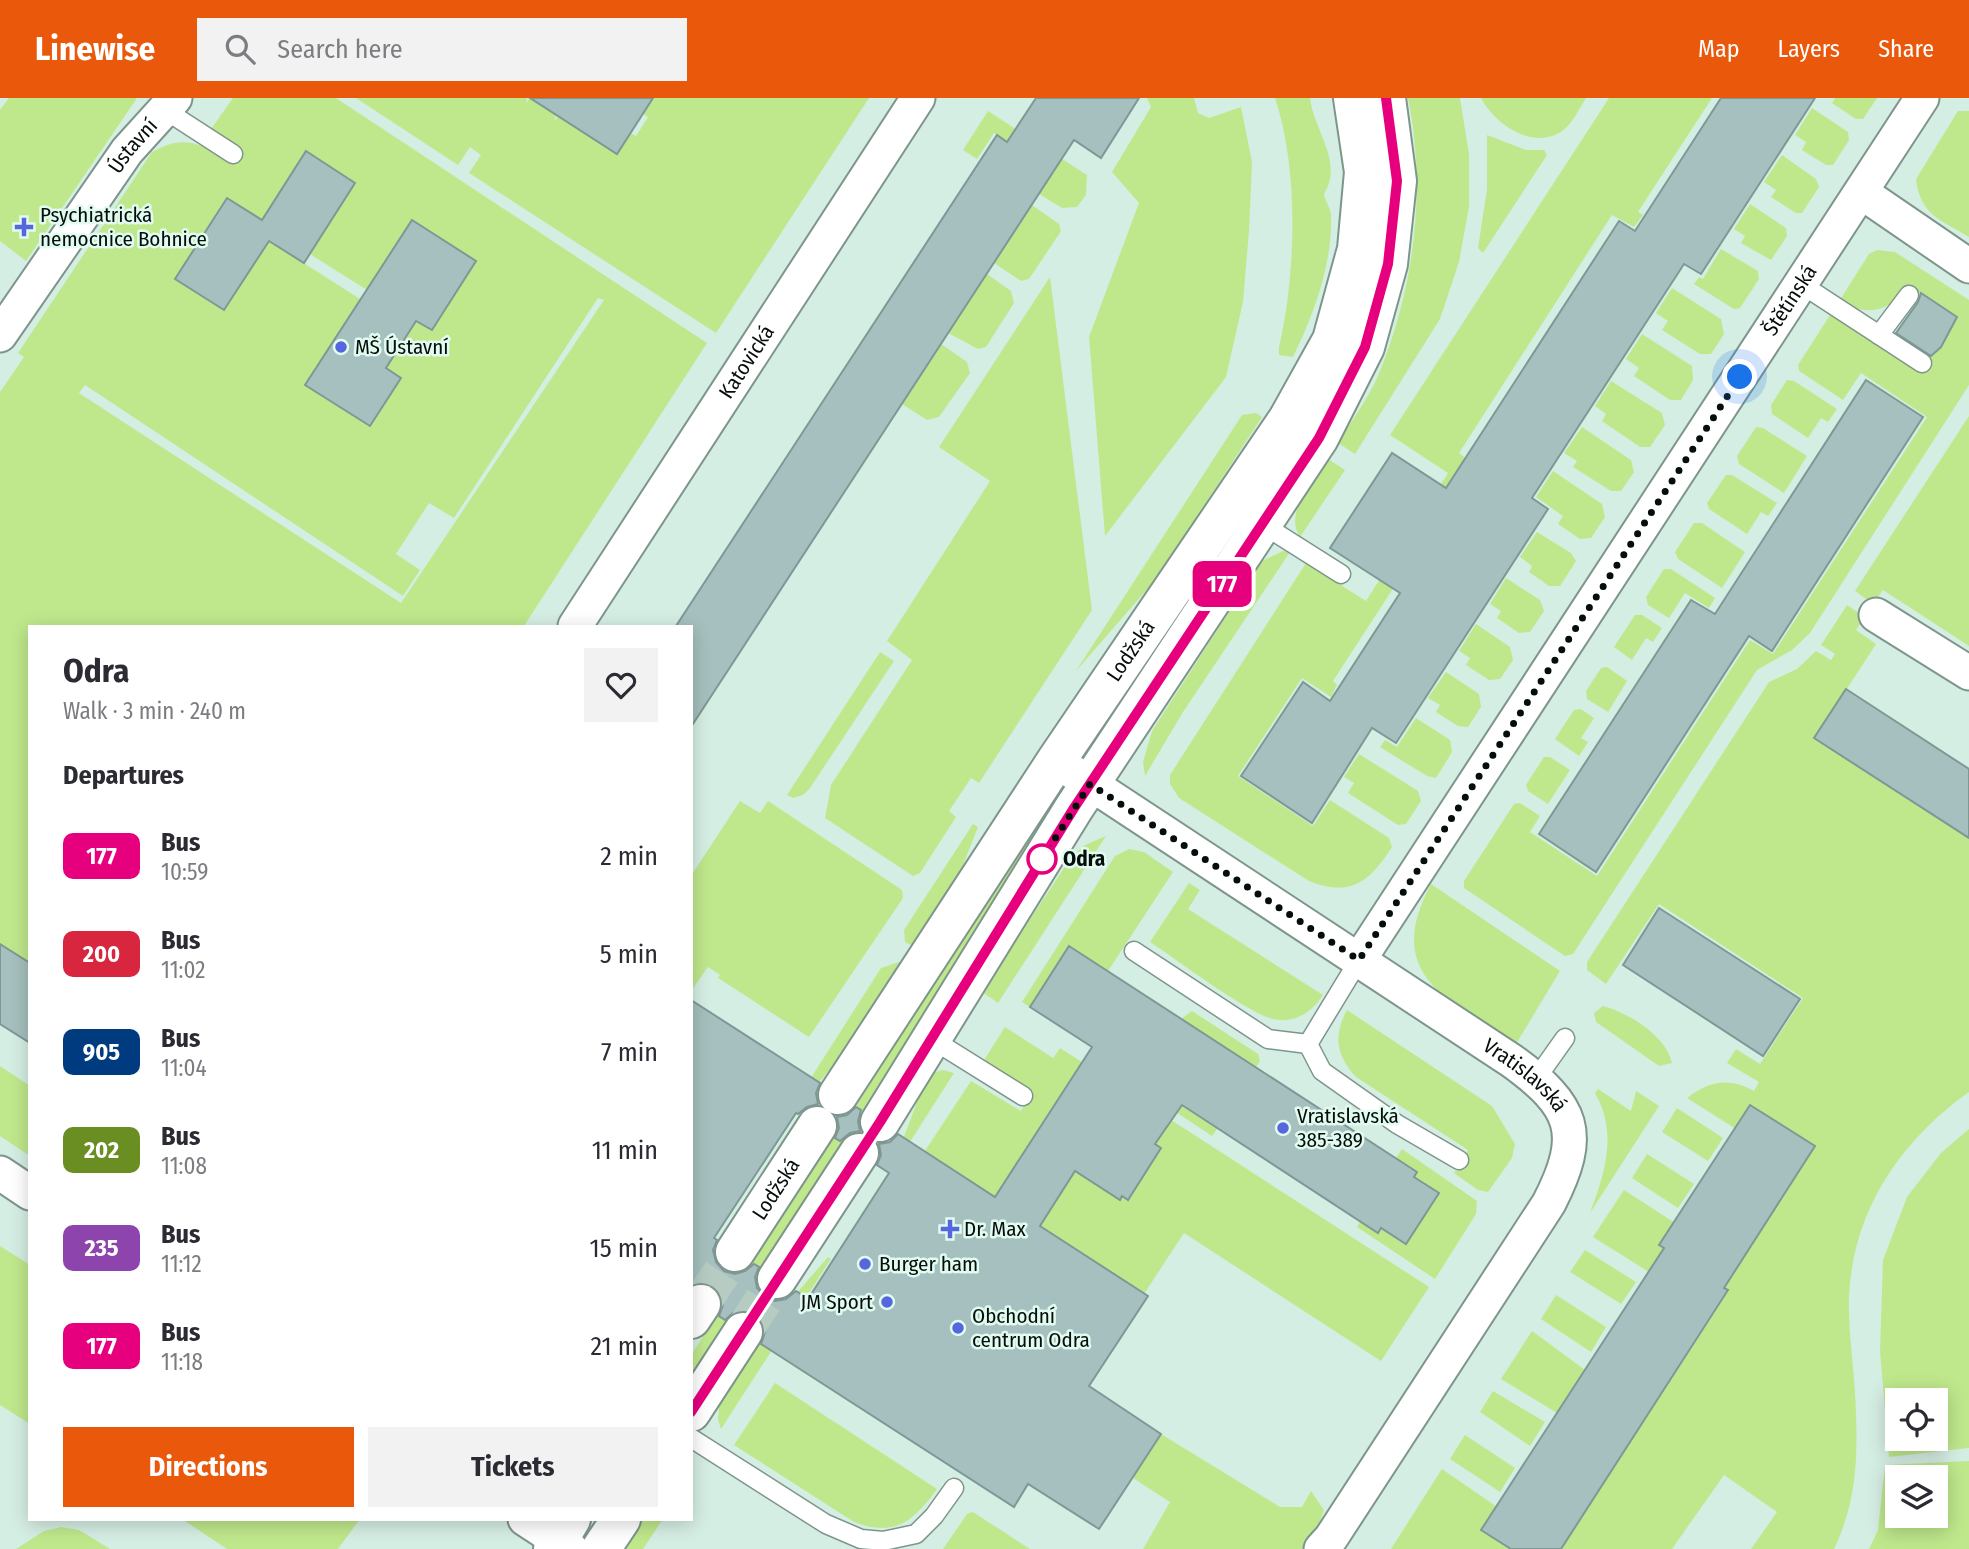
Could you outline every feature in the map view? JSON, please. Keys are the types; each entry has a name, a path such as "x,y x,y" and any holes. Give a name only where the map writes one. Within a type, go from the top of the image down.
{"street":[{"name":"Katovická","path":"576,625 918,98"},
{"name":"Lodžská","path":"838,1095 1056,761 1288,419 1332,340 1357,248 1361,210 1364,172 1353,98"},
{"name":"Lodžská","path":"880,1122 1090,784 1319,438 1365,347 1388,264 1397,181 1386,98"},
{"name":"Štětínská","path":"1359,960 1922,98"},
{"name":"Ústavní","path":"0,335 127,151 170,104"},
{"path":"1861,192 1969,266"},
{"path":"1876,615 1969,673"},
{"name":"Vratislavská","path":"1056,761 1536,1079 1556,1098 1566,1119 1570,1140 1567,1163 1549,1203 1357,1499 1321,1549"},
{"name":"Lodžská","path":"735,1252 817,1126"},
{"path":"778,1279 859,1153"},
{"path":"0,1173 28,1192"},
{"path":"693,1409 743,1332"},
{"path":"529,1521 563,1539"},
{"path":"601,1549 620,1521"}],"lane":[{"path":"170,104 233,154"},
{"path":"1801,284 1922,363"},
{"path":"1879,335 1909,295"},
{"path":"1262,524 1341,574"},
{"path":"1134,951 1269,1039 1308,1044"},
{"path":"1308,1044 1359,960"},
{"path":"930,1038 1023,1096"},
{"path":"1536,1079 1564,1038"},
{"path":"1308,1044 1322,1071 1397,1124 1459,1160"},
{"path":"693,1439 860,1544 916,1534 934,1517 954,1488"}],"green space":[{"name":"Psychiatrická nemocnice Bohnice","path":"9,98 137,98 26,261 0,241 0,110"},
{"path":"233,98 336,98 707,343 525,625 28,625 28,962 0,944 0,392 24,357 18,353 152,152 163,146 183,142 200,145 229,160 238,146 211,129","holes":["306,151 355,183 310,254 367,290 412,220 476,261 432,330 416,321 386,368 401,378 370,426 306,385 360,299 269,241 224,310 175,279 226,198 262,220","598,298 604,300 401,603 79,393 85,385 403,596 420,570 396,554 429,503 454,518"]},
{"path":"356,98 527,98 526,103 530,98 556,115 554,122 558,116 616,154 630,133 636,136 648,117 643,114 653,98 869,98 716,333 469,173 481,155 470,147 458,165"},
{"path":"1147,98 1194,98 1198,113 1209,118 1241,107 1252,162 1243,302 1226,377 1105,536 1089,337 1139,203 1112,172 1151,107"},
{"path":"1275,98 1310,98 1331,170 1324,194 1331,214 1329,251 1315,306 1293,357 1279,355 1289,288 1292,222 1288,157"},
{"path":"1408,98 1460,98 1469,154 1469,207 1459,262 1440,319 1355,454 1338,443 1364,403 1390,345 1408,276 1414,240 1416,169"},
{"path":"1481,98 1586,98 1567,127 1548,137 1536,138 1525,136 1504,124"},
{"path":"1609,98 1712,98 1638,212 1643,215 1634,227 1612,215 1459,453 1474,464 1333,681 1337,685 1331,697 1302,678 1238,776 1313,826 1330,800 1389,838 1392,847 1384,859 1358,883 1337,888 1309,881 1179,798 1170,784 1170,775 1306,563 1366,601 1448,473 1390,435"},
{"path":"1835,98 1877,98 1863,119 1856,119 1832,103"},
{"path":"1812,108 1848,132 1849,140 1833,165 1826,165 1802,150 1806,142 1795,135"},
{"path":"988,111 1087,175 1086,195 1077,207 1062,208 1039,194 1053,171 994,133 977,159 963,150"},
{"path":"1958,111 1969,111 1969,237 1941,221 1927,209 1918,191 1916,179"},
{"path":"1487,135 1526,150 1544,150 1547,155 1483,253 1478,248 1487,189"},
{"path":"1782,155 1816,179 1819,187 1802,213 1796,213 1771,197 1776,190 1764,182"},
{"path":"1750,204 1786,228 1787,236 1771,260 1741,243 1745,236 1734,229"},
{"path":"1032,205 1059,224 1061,231 1029,279 1021,281 994,263"},
{"path":"1721,249 1758,271 1759,279 1740,308 1734,309 1694,284 1699,277 1703,279"},
{"path":"1877,250 1895,252 1969,300 1969,385 1810,633 1792,650 1757,670 1573,954 1565,956 1464,888 1464,881 1514,804 1520,803 1540,816 1530,832 1597,876 1750,640 1773,654 1927,417 1861,373 1843,400 1799,371 1798,365 1830,315 1920,373 1956,317 1908,285 1901,295 1886,307 1869,310 1838,303 1869,254"},
{"path":"987,274 1011,291 1014,303 986,347 978,349 948,333"},
{"path":"1050,277 1092,610 979,783 971,778 949,811 956,817 920,873 913,876 825,818 831,785 912,660 887,641 990,481 939,447"},
{"path":"1672,288 1721,319 1724,334 1711,354 1700,354 1662,330 1668,321 1656,313"},
{"path":"1642,334 1692,366 1693,380 1681,400 1670,400 1634,376 1639,368 1626,359"},
{"path":"941,344 967,362 970,373 939,417 927,420 902,404"},
{"path":"1787,380 1794,381 1837,409 1828,422 1821,418 1808,438 1772,414 1771,405"},
{"path":"1611,381 1662,413 1665,425 1650,447 1640,447 1602,421 1606,414 1595,406"},
{"path":"1256,413 1262,417 1156,579 1076,671 1242,415"},
{"path":"1969,416 1969,646 1883,590 1873,604 1855,591"},
{"path":"1582,427 1631,460 1634,472 1621,491 1611,491 1573,467 1577,461 1564,453"},
{"path":"1756,427 1763,428 1807,456 1784,493 1739,464 1737,456"},
{"path":"1328,459 1345,470 1300,537 1295,517 1298,507"},
{"path":"1553,471 1602,504 1605,517 1591,538 1580,539 1558,524 1563,516 1536,497"},
{"path":"1726,475 1732,475 1777,503 1768,516 1761,512 1747,534 1709,509 1707,503"},
{"path":"1694,523 1702,523 1745,552 1722,588 1678,559 1675,552"},
{"path":"1537,532 1571,553 1576,561 1560,586 1549,586 1529,572 1532,566 1520,557"},
{"path":"1283,551 1290,552 1183,712 1145,776 1143,762 1152,731 1262,561"},
{"path":"1664,569 1671,569 1715,598 1709,608 1685,593 1669,618 1648,605 1646,597"},
{"path":"1506,578 1540,600 1544,611 1530,632 1519,633 1497,618 1501,611 1490,604"},
{"path":"1847,605 1865,617 1856,630 1876,644 1815,738 1969,838 1969,1092 1944,1111 1902,1155 1871,1206 1860,1235 1849,1296 1856,1433 1855,1472 1848,1511 1834,1549 1751,1549 1777,1512 1724,1475 1672,1549 1561,1549 1728,1291 1723,1287 1815,1147 1751,1106 1736,1129 1687,1098 1703,1088 1719,1083 1736,1084 1754,1091 1759,1082 1727,1063 1736,1049 1760,1064 1803,998 1659,904 1606,984 1587,970 1587,962 1769,682 1797,669 1816,651 1831,660 1835,654 1821,645"},
{"path":"1635,615 1642,615 1662,628 1653,642 1646,638 1632,660 1614,647"},
{"path":"1476,624 1510,647 1513,660 1500,679 1489,680 1466,665 1470,658 1459,651"},
{"path":"880,652 894,661 810,788 803,795 793,798 787,795"},
{"path":"1607,667 1627,681 1608,712 1587,699 1586,691 1601,668"},
{"path":"1446,672 1479,694 1481,707 1468,727 1458,726 1436,712 1440,705 1428,698"},
{"path":"1581,709 1594,718 1581,738 1588,742 1579,756 1555,739 1574,710"},
{"path":"1416,718 1450,740 1452,752 1436,778 1427,776 1380,747 1385,740 1397,747"},
{"path":"1359,754 1418,791 1421,801 1406,824 1398,825 1348,793 1354,783 1344,777"},
{"path":"1544,757 1550,757 1570,770 1548,804 1528,791 1526,785"},
{"path":"740,801 760,813 768,801 902,890 903,898 809,1037 718,978 720,975 708,967 693,988 693,873"},
{"path":"1051,805 1056,806 1058,815 693,1376 693,1352"},
{"path":"973,824 978,827 954,888 917,948 905,942 904,930"},
{"path":"1106,836 998,1003 982,992 1072,856 1085,845"},
{"path":"1129,849 1144,852 1173,872 1108,971 1070,947 1031,1008 1022,1002 1115,856"},
{"path":"1189,883 1200,890 1188,909 1323,995 1314,1007 1289,1020 1261,1015 1150,942"},
{"path":"1431,884 1560,971 1516,1044 1446,998 1430,982 1418,963 1414,941 1418,915"},
{"path":"899,962 906,966 869,1022 816,1086 809,1081 881,968"},
{"path":"1603,1006 1624,1014 1645,1027 1662,1044 1672,1063 1659,1066 1596,1022 1594,1013"},
{"path":"1347,1010 1492,1106 1515,1144 1512,1158 1488,1192 1478,1190 1454,1173 1468,1150 1356,1077 1349,1069 1341,1053 1338,1037"},
{"path":"1192,1011 1258,1054 1260,1061 1256,1067 1181,1019"},
{"path":"1005,1027 1053,1058 1060,1048 1429,1287 1381,1361 1184,1233 1142,1297 921,1157 971,1081 1021,1111 1029,1097 979,1068","holes":["1069,1083 1157,1140 1155,1144 1161,1148 1128,1200 1122,1196 1119,1199 1075,1171 1044,1220"]},
{"path":"0,1066 28,1085 28,1155 0,1136"},
{"path":"943,1070 954,1073 908,1145 902,1142 925,1081 932,1073"},
{"path":"1143,1080 1217,1129 1212,1136 1138,1087"},
{"path":"1598,1089 1631,1111 1636,1091 1659,1106 1590,1213 1607,1153 1606,1123 1595,1093"},
{"path":"1677,1108 1723,1138 1708,1161 1662,1132"},
{"path":"1969,1129 1969,1448 1948,1450 1948,1388 1885,1388 1885,1410 1880,1351 1883,1260 1907,1197 1941,1153"},
{"path":"1402,1149 1477,1201 1476,1214 1435,1279 1357,1227 1360,1222 1377,1232 1380,1227 1406,1244 1439,1193 1414,1176 1416,1171 1396,1158"},
{"path":"1647,1154 1694,1184 1678,1208 1632,1178"},
{"path":"1624,1190 1675,1223 1660,1245 1664,1249 1649,1272 1593,1237"},
{"path":"0,1246 28,1264 28,1423 0,1405"},
{"path":"1585,1250 1636,1282 1621,1304 1570,1272"},
{"path":"828,1257 831,1259 721,1429 718,1420 720,1395 760,1335"},
{"path":"1556,1295 1606,1327 1591,1352 1541,1319"},
{"path":"1532,1331 1585,1370 1557,1413 1501,1379"},
{"path":"775,1383 937,1489 920,1510 902,1524 881,1528 868,1526 854,1522 734,1445"},
{"path":"1493,1391 1545,1422 1530,1446 1480,1412"},
{"path":"1161,1434 1280,1507 1302,1507 1311,1491 1324,1510 1316,1534 1302,1549 1143,1549 1170,1502 1133,1478"},
{"path":"1465,1435 1515,1468 1500,1492 1450,1459"},
{"path":"1888,1451 1942,1451 1889,1457"},
{"path":"1969,1461 1969,1549 1869,1549 1878,1530 1885,1465"},
{"path":"1442,1469 1497,1507 1482,1530 1511,1549 1391,1549"},
{"path":"973,1512 1030,1549 943,1549 967,1514"},
{"path":"185,1521 359,1521 338,1549 227,1549"},
{"path":"638,1521 662,1521 643,1549 620,1549"},
{"path":"61,1527 79,1530 110,1549 16,1549 44,1531"}],"building":[{"path":"530,98 653,98 617,154"},
{"path":"1036,98 1139,98 1101,158 1074,140 693,724 693,625 677,625 997,135 1007,142"},
{"path":"1721,98 1815,98 1701,274 1684,264 1532,498 1548,509 1396,743 1372,728 1312,823 1241,776 1303,682 1330,701 1400,593 1330,548 1392,453 1446,488 1619,221 1635,231"},
{"path":"306,151 355,183 304,263 269,241 224,310 175,279 227,198 262,220"},
{"path":"412,220 476,261 432,330 416,321 386,368 401,378 370,426 305,385"},
{"path":"1921,293 1957,317 1941,347 1931,356 1896,333 1918,302"},
{"path":"1866,380 1923,417 1772,651 1749,636 1596,872 1539,834 1691,600 1715,614"},
{"path":"1846,689 1969,769 1969,838 1814,738"},
{"path":"1659,908 1800,999 1763,1056 1623,965"},
{"path":"0,944 28,962 28,1042 0,1024"},
{"path":"1069,946 1417,1172 1414,1177 1439,1193 1406,1244 1381,1228 1378,1233 1182,1105 1155,1144 1161,1148 1128,1200 1122,1196 1120,1200 1075,1171 1040,1226 1148,1296 1089,1386 1161,1434 1099,1529 1028,1484 1014,1507 761,1344 765,1332 762,1322 755,1314 743,1310 733,1313 725,1320 719,1316 723,1305 714,1286 703,1282 693,1284 693,1001 820,1083 816,1093 818,1104 796,1113 714,1238 717,1240 713,1250 716,1262 724,1271 735,1274 754,1264 759,1267 755,1277 757,1288 766,1298 775,1301 786,1299 796,1291 808,1299 889,1173 877,1165 881,1155 879,1144 890,1142 898,1134 995,1197 1092,1047 1030,1007"},
{"path":"1750,1105 1815,1146 1724,1288 1728,1290 1561,1549 1511,1549 1481,1530 1664,1248 1659,1245"},
{"path":"856,1107 861,1110 858,1121 860,1131 850,1133 840,1141 835,1138 839,1128 837,1117 847,1115"}],"tunnel":[{"path":"701,1304 735,1252"},
{"path":"743,1332 777,1279"}],"bus line":[{"name":"177","path":"693,1409 880,1122 960,988 1074,808 1319,438 1365,347 1388,264 1397,181 1386,98"}],"place":[{"name":"Psychiatrická nemocnice Bohnice","path":"24,227"},
{"name":"MŠ Ústavní","path":"341,347"},
{"name":"Odra","path":"1042,859"},
{"name":"Vratislavská 385-389","path":"1283,1128"},
{"name":"Dr. Max","path":"950,1229"},
{"name":"Burger ham","path":"865,1264"},
{"name":"JM Sport","path":"887,1302"},
{"name":"Obchodní centrum Odra","path":"958,1328"}],"route":[{"path":"1042,859 1090,784 1359,960 1740,377"}]}
